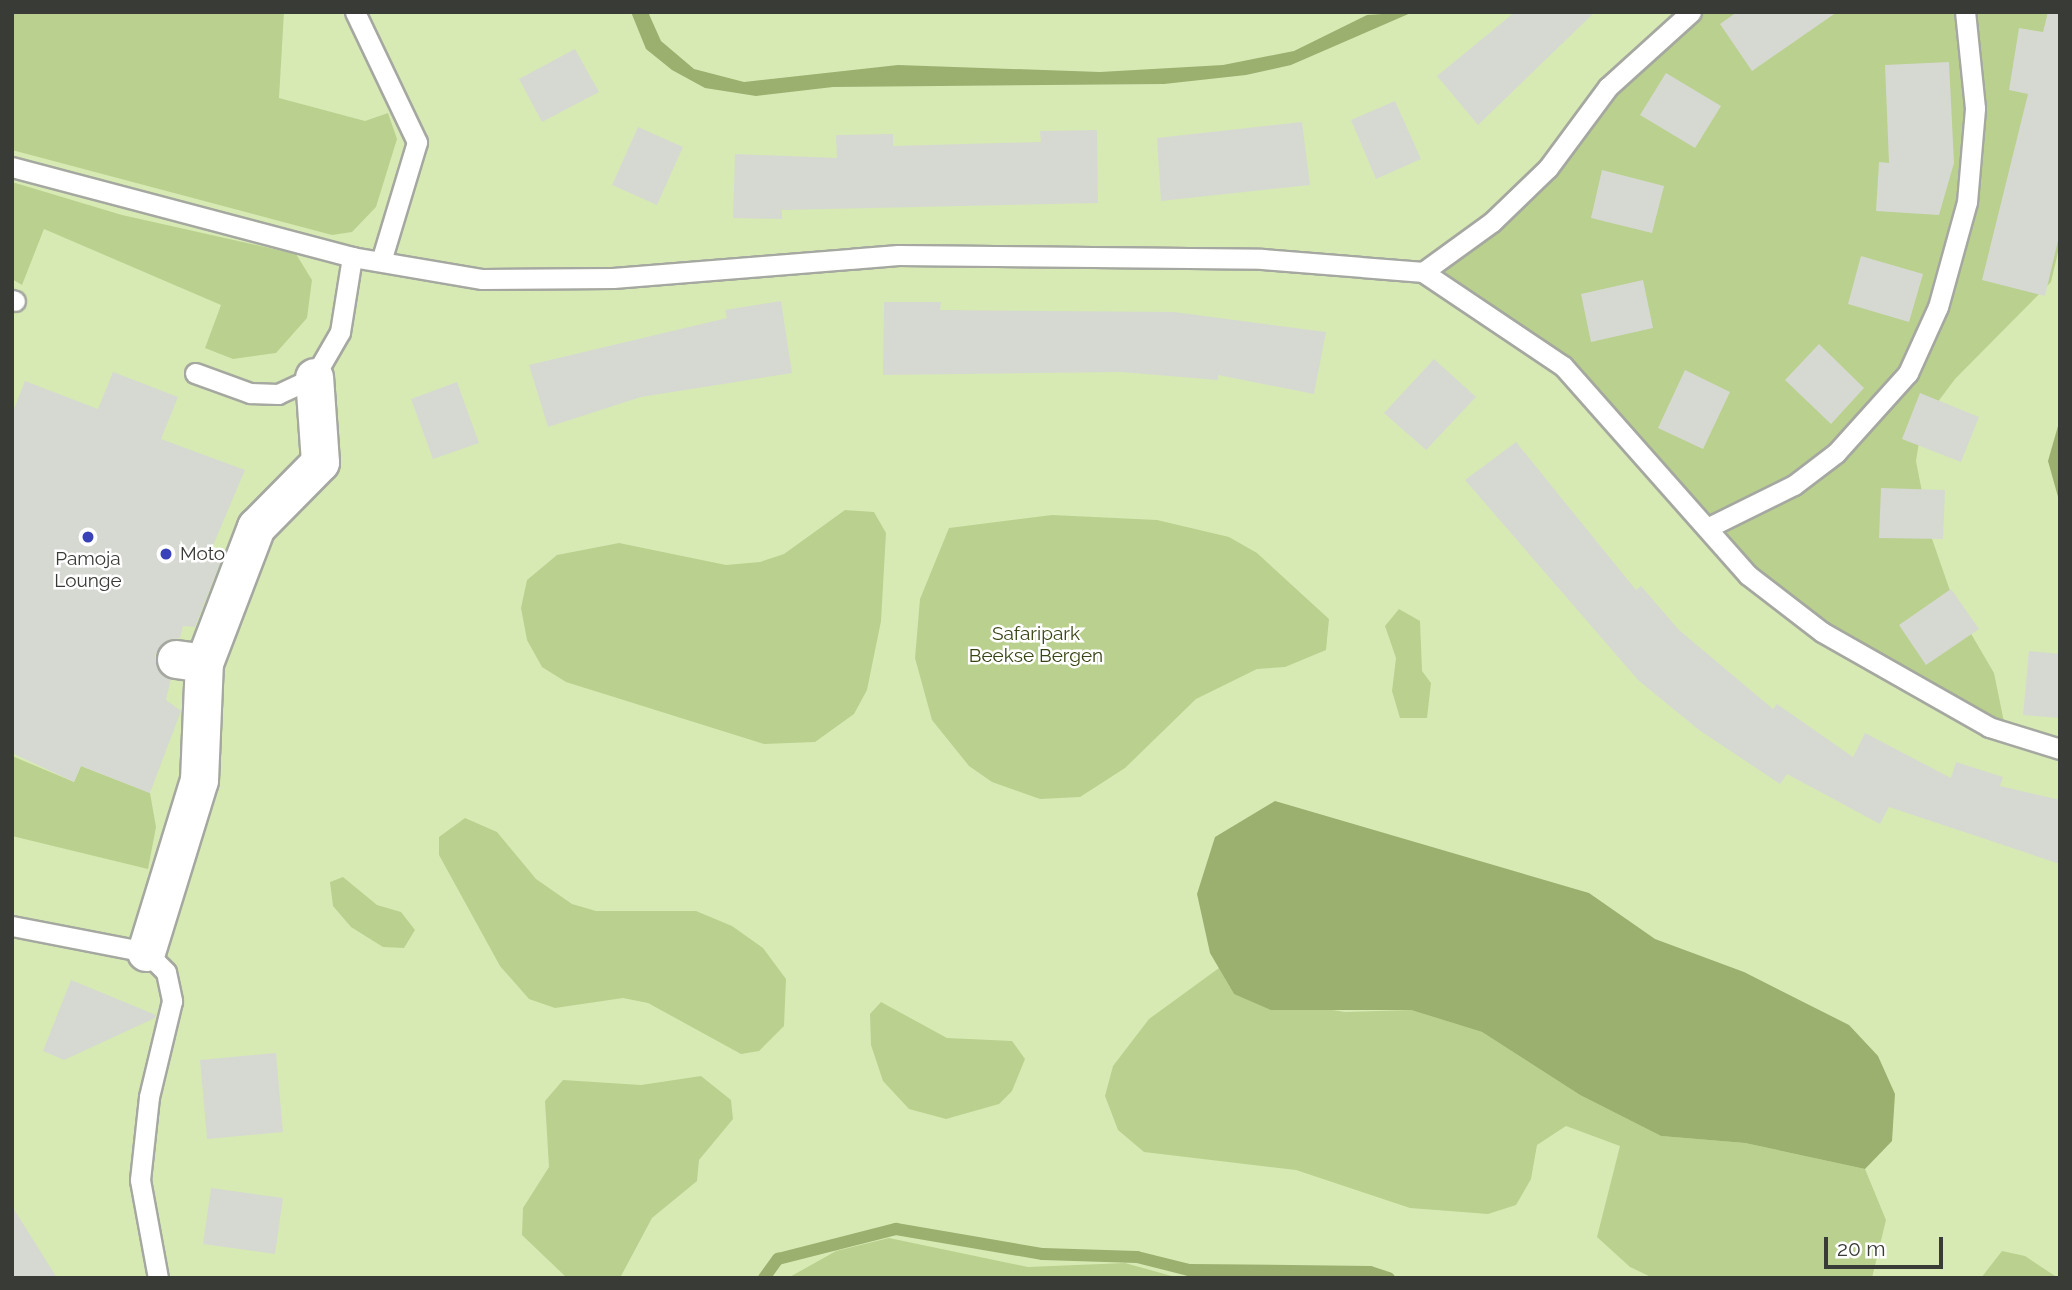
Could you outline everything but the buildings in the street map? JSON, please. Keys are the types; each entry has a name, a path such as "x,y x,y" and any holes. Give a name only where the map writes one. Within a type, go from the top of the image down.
{"street":[{"path":"146,952 199,780 190,661 256,527 320,462 314,377"}],"lane":[{"path":"355,12 417,142 381,261"},
{"path":"1423,272 1520,195 1608,87 1691,12"},
{"path":"1711,526 1794,485 1836,453 1908,373 1938,307 1967,202 1975,108 1965,12"},
{"path":"12,167 352,257 482,279 551,281 898,255 1249,259 1423,272 1563,366 1679,500 1711,526 1748,575 1822,632 1989,727 2060,749"},
{"path":"195,373 250,393 278,394 314,377 340,332 352,257"},
{"path":"12,926 146,952 166,972 172,1001 149,1097 140,1180 158,1278"}],"green space":[{"name":"Safaripark Beekse Bergen","path":"12,12 2060,12 2060,1278 12,1278"},
{"path":"12,12 284,12 279,98 365,121 388,113 397,139 376,207 352,232 332,235 12,150"},
{"path":"1705,12 1956,12 1966,108 1958,200 1930,305 1900,368 1830,446 1789,477 1712,516 1569,359 1439,272 1667,42"},
{"path":"1974,12 2060,12 2060,244 2051,282 1955,379 1922,423 1916,461 1930,533 1956,608 1994,673 2004,722 1827,624 1754,568 1724,529 1916,378 1976,203"},
{"path":"12,182 122,215 296,254 312,280 307,318 276,353 233,359 205,348 221,305 44,229 22,285 12,279"},
{"path":"845,510 874,512 886,533 881,621 867,690 854,714 815,742 764,744 566,682 542,667 527,640 521,608 527,580 557,555 619,543 726,565 760,562 784,554"},
{"path":"1052,515 1157,520 1229,537 1257,553 1329,619 1326,650 1285,667 1257,669 1196,699 1125,768 1080,797 1040,799 992,782 969,766 932,720 915,658 920,599 949,528"},
{"path":"1399,609 1420,621 1422,671 1431,683 1427,718 1400,718 1392,691 1396,658 1385,626"},
{"path":"12,756 74,782 81,766 150,793 156,827 148,869 12,836"},
{"path":"465,818 497,832 536,879 572,904 596,911 696,911 732,926 763,948 786,979 784,1026 759,1051 741,1054 648,1003 623,998 555,1008 529,999 500,966 439,855 439,837"},
{"path":"343,877 377,905 401,912 415,930 404,948 383,947 351,927 333,906 330,882"},
{"path":"1219,968 1234,994 1345,1012 1411,1010 1482,1032 1580,1095 1661,1136 1745,1143 1865,1169 1886,1220 1872,1278 1653,1278 1630,1267 1597,1237 1620,1146 1566,1126 1537,1145 1531,1179 1516,1205 1488,1214 1410,1208 1296,1170 1144,1152 1118,1130 1105,1096 1113,1066 1149,1019"},
{"path":"881,1002 947,1038 1012,1041 1025,1059 1012,1091 999,1104 946,1119 909,1109 883,1081 871,1045 870,1014"},
{"path":"701,1076 731,1100 733,1119 699,1160 697,1181 652,1218 620,1278 567,1278 522,1235 523,1208 549,1167 545,1101 563,1080 641,1085"},
{"path":"889,1238 1028,1267 1125,1263 1179,1278 788,1278 836,1251"},
{"path":"2002,1251 2025,1256 2058,1278 1981,1278"}],"shaded area":[{"path":"631,12 648,12 661,41 694,69 744,82 898,65 1100,72 1223,65 1294,51 1367,15 1413,12 1291,65 1246,75 1164,84 833,87 756,96 705,88 672,70 646,49"},
{"path":"2060,419 2060,504 2048,461"},
{"path":"1275,801 1589,893 1655,939 1744,972 1849,1025 1878,1056 1895,1094 1892,1141 1865,1169 1745,1143 1661,1136 1580,1095 1482,1032 1411,1010 1271,1010 1234,994 1210,953 1197,894 1215,837"}],"waterway":[{"path":"764,1278 778,1259 896,1229 1043,1254 1137,1257 1189,1270 1370,1272 1389,1278"}],"place":[{"name":"Pamoja Lounge","path":"88,537"},
{"name":"Moto","path":"166,554"}]}
